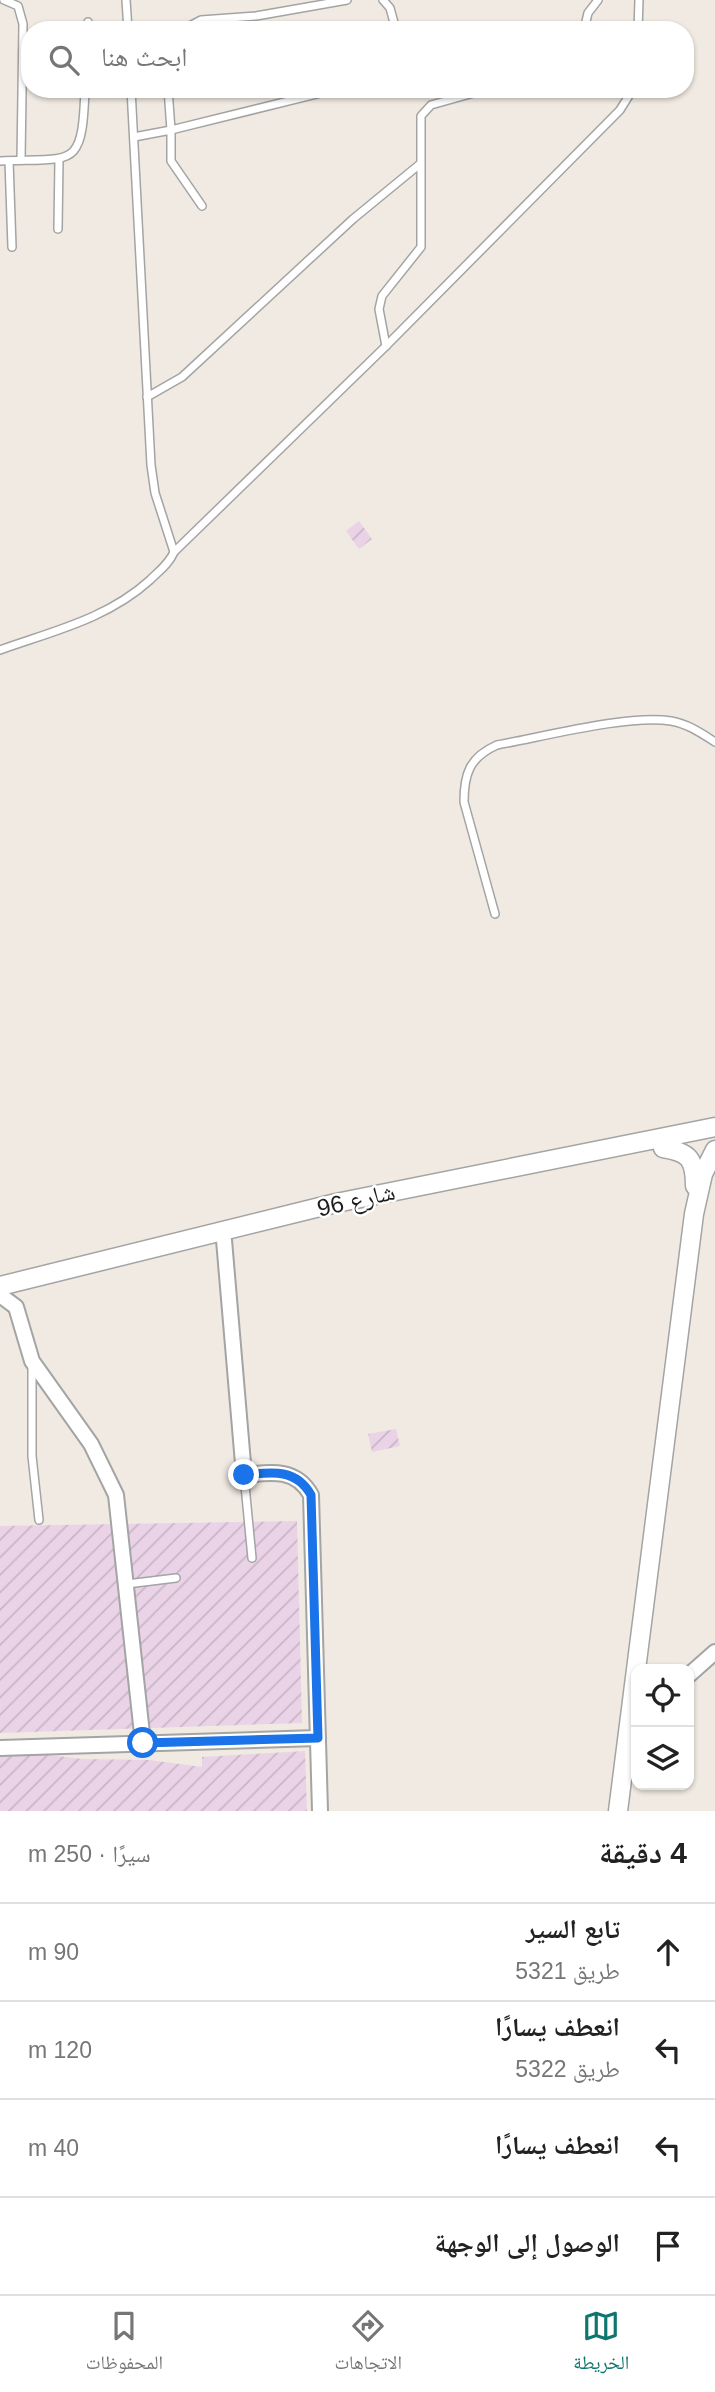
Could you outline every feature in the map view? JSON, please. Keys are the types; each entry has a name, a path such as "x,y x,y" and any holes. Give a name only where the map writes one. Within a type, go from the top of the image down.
{"street":[{"name":"شارع 96","path":"0,1286 336,1203 715,1126"},
{"name":"شارع 96","path":"0,1295 414,1195 715,1137"},
{"path":"663,1148 684,1151 694,1163 694,1214"},
{"path":"639,1664 694,1214 703,1174 715,1150"},
{"path":"224,1240 244,1475 289,1474 304,1482 311,1495 320,1811"},
{"path":"0,1295 16,1307 32,1361 91,1444 116,1495 143,1743"},
{"path":"694,1671 715,1652"},
{"path":"618,1811 632,1727"},
{"path":"0,1748 318,1738"}],"lane":[{"path":"4,0 18,6 22,21"},
{"path":"126,0 127,21"},
{"path":"199,21 256,16 346,0"},
{"path":"383,0 390,8 394,21"},
{"path":"586,21 588,13 598,0"},
{"path":"638,21 639,0"},
{"path":"21,160 22,98"},
{"path":"12,247 4,161 59,159 73,155 79,147 83,133 85,98"},
{"path":"132,98 147,397 155,493 174,552"},
{"path":"169,98 171,161 202,206"},
{"path":"134,137 301,98"},
{"path":"386,346 379,309 382,296 421,247 419,125 424,109 459,98"},
{"path":"0,650 98,616 131,597 386,346 620,110 627,98"},
{"path":"58,229 59,159"},
{"path":"147,397 181,377 353,219 420,164"},
{"path":"495,914 464,802 464,783 471,762 480,752 497,745 639,721 669,721 690,726 715,742"},
{"path":"32,1361 32,1456 39,1520"},
{"path":"244,1475 252,1558"},
{"path":"127,1584 176,1578"}],"shaded area":[{"path":"359,521 372,539 359,549 346,531"},
{"path":"396,1429 400,1446 372,1452 368,1434"},
{"path":"297,1521 302,1723 0,1733 0,1526"},
{"path":"9,1750 82,1759 149,1760 202,1767 202,1757 305,1751 307,1811 0,1811 0,1753"}],"route":[{"path":"143,1743 318,1738 311,1495 304,1482 289,1474 271,1472 244,1475"}]}
